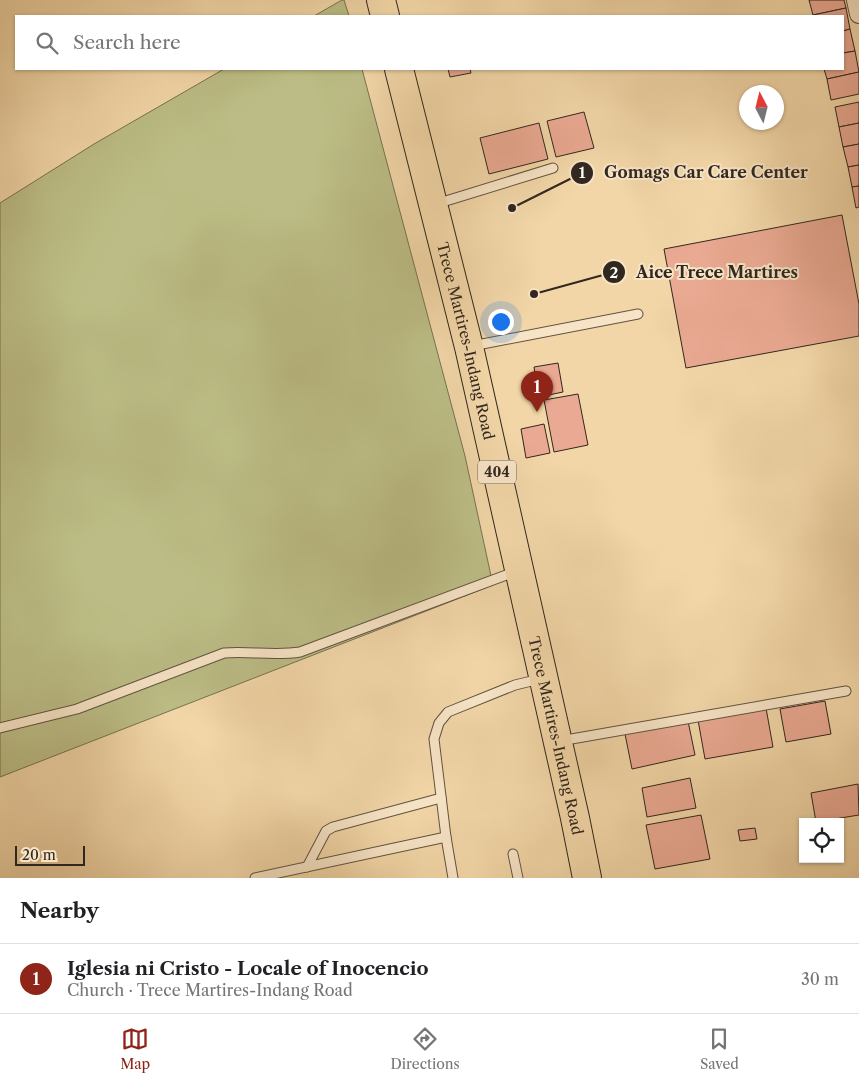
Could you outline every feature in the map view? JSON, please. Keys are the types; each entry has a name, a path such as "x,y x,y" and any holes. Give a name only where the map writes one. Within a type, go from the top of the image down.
{"main road":[{"path":"381,0 386,15"},
{"name":"Trece Martires-Indang Road","path":"399,70 469,347 587,878"}],"street":[{"path":"856,0 859,14"}],"lane":[{"path":"434,204 553,168"},
{"path":"469,347 638,314"},
{"path":"0,728 78,709 224,653 286,654 300,652 519,571"},
{"path":"453,878 434,739 439,723 448,712 515,685 542,678"},
{"path":"557,742 846,691"},
{"path":"306,867 326,831 333,827 441,798"},
{"path":"255,878 446,837"},
{"path":"514,854 518,878"}],"green space":[{"path":"344,0 349,15 316,15"},
{"path":"222,70 362,70 465,456 493,585 0,777 0,203 94,144"}],"building":[{"path":"809,0 844,0 846,8 813,15"},
{"path":"846,8 850,29 844,31 844,15 813,15"},
{"path":"850,29 855,51 844,53 844,31"},
{"path":"855,51 859,72 827,79 824,70 844,70 844,53"},
{"path":"448,70 470,70 471,73 450,77"},
{"path":"859,72 859,94 831,100 827,79"},
{"path":"859,102 859,123 839,127 835,107"},
{"path":"584,112 594,148 556,157 547,121"},
{"path":"539,123 548,159 489,174 480,138"},
{"path":"859,123 859,144 843,147 839,127"},
{"path":"859,144 859,165 848,167 843,147"},
{"path":"859,165 859,186 852,187 848,167"},
{"path":"859,186 859,207 856,208 852,187"},
{"path":"842,215 859,304 859,336 686,368 664,249"},
{"path":"558,363 563,392 539,397 534,367"},
{"path":"578,394 588,445 554,452 544,400"},
{"path":"544,424 550,453 526,458 521,429"},
{"path":"825,701 831,734 786,742 780,709"},
{"path":"766,708 773,747 705,759 698,720"},
{"path":"688,721 695,755 632,769 625,734"},
{"path":"690,778 696,808 647,817 642,788"},
{"path":"858,784 859,815 841,818 815,818 811,793"},
{"path":"701,815 710,859 655,869 646,825"},
{"path":"755,828 757,839 740,841 738,830"}],"place":[{"name":"Gomags Car Care Center","path":"512,208"},
{"name":"Aice Trece Martires","path":"534,294"},
{"name":"Iglesia ni Cristo - Locale of Inocencio","path":"537,412"}]}
